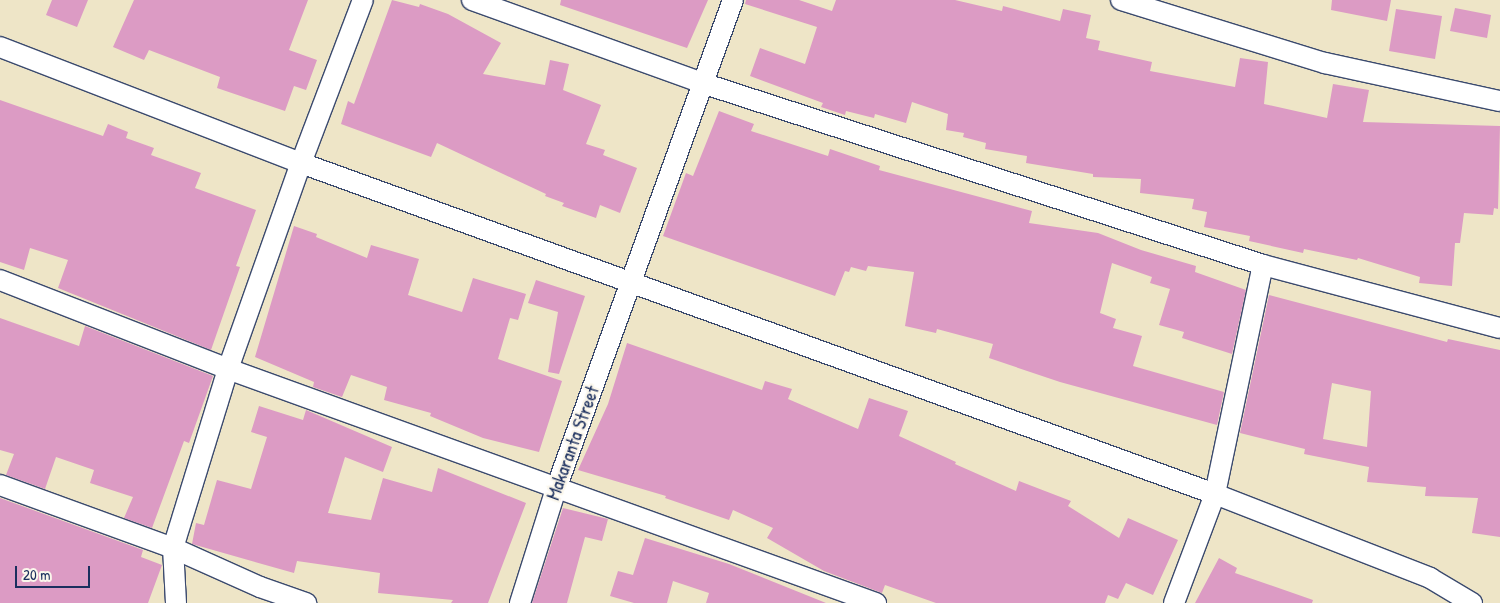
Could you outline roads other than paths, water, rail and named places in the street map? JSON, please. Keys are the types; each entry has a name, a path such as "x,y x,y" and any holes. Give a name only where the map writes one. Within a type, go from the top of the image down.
{"street":[{"path":"176,603 173,548 228,369 301,163 363,0"},
{"path":"472,0 702,83 1263,265 1500,328"},
{"name":"Makaranta Street","path":"520,603 557,486 733,0"},
{"path":"1120,0 1325,63 1500,101"},
{"path":"0,47 301,163 630,284 1215,494 1430,578 1472,603"},
{"path":"1174,603 1215,494 1263,265"},
{"path":"0,280 228,369 557,486 876,603"},
{"path":"0,484 173,548 260,587 306,603"}]}
